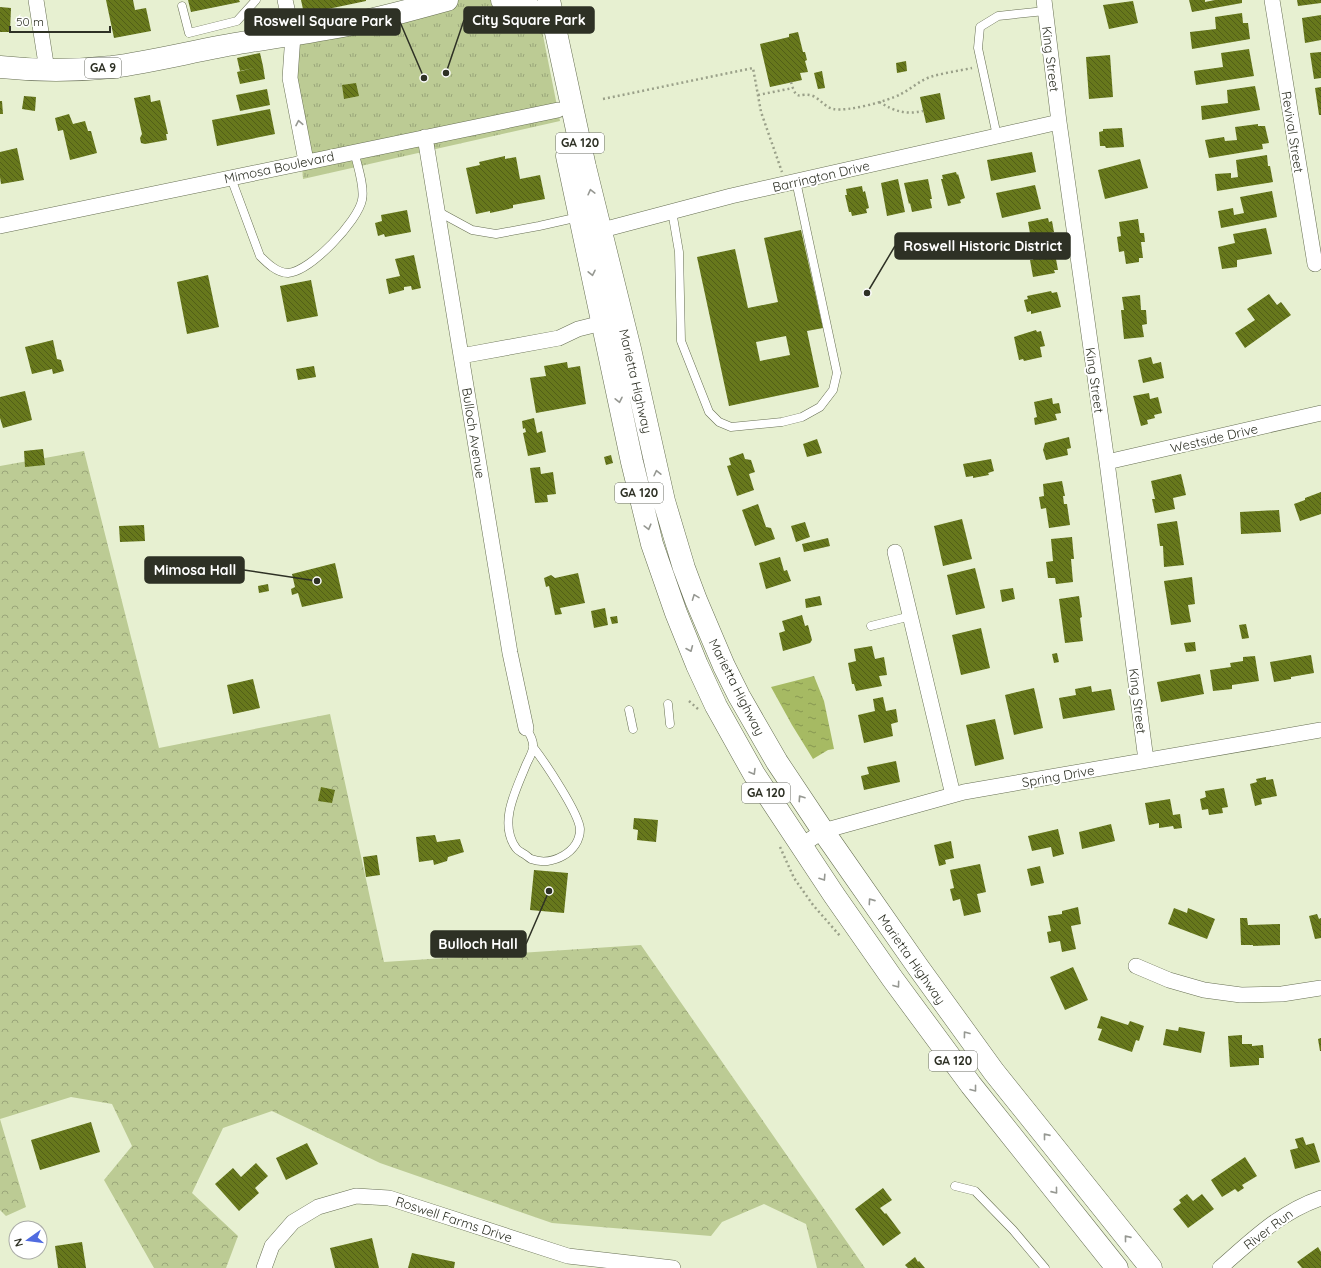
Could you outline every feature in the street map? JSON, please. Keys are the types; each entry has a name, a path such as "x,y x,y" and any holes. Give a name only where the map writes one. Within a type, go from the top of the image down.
{"highway":[{"name":"GA 9","path":"0,67 47,70 82,70 112,67 360,22 447,0"},
{"path":"502,0 527,7 534,11 542,22"},
{"name":"Marietta Highway","path":"537,0 558,110 588,227 630,349 664,501 686,573 711,636 739,696 777,762 918,968 994,1072 1151,1268"},
{"name":"Marietta Highway","path":"549,0 560,54 602,323 643,510 652,544 676,613 697,665 734,739 754,774 843,907 930,1031 1117,1268"},
{"path":"560,54 560,37 566,0"}],"street":[{"path":"36,0 47,70"},
{"path":"286,0 293,35 290,78 306,161"},
{"name":"Revival Street","path":"1272,0 1315,264"},
{"name":"King Street","path":"1044,5 1107,462 1146,760"},
{"name":"Mimosa Boulevard","path":"0,226 354,151 558,110"},
{"name":"Barrington Drive","path":"588,227 672,211 730,196 1059,122"},
{"name":"Bulloch Avenue","path":"425,137 510,653 526,728"},
{"path":"461,356 559,338 578,329 602,323"},
{"name":"Westside Drive","path":"1107,462 1321,413"},
{"path":"895,552 953,795"},
{"name":"Spring Drive","path":"802,845 823,831 953,795 1321,730"},
{"path":"1136,966 1176,982 1204,990 1241,995 1282,994 1321,988"},
{"name":"Roswell Farms Drive","path":"264,1268 272,1246 293,1222 318,1206 356,1196 389,1198 568,1256 673,1268"},
{"name":"River Run","path":"1220,1268 1270,1225 1288,1213 1307,1203 1321,1198"}],"lane":[{"path":"182,6 189,33 237,21 256,0"},
{"path":"997,136 978,48 980,27 998,16 1044,5"},
{"path":"231,178 260,256 278,271 288,273 297,270 314,260 339,237 358,210 362,199 362,192 354,151"},
{"path":"672,211 679,252 681,341 709,412 719,422 731,427 782,422 802,417 820,407 833,390 838,373 792,182"},
{"path":"437,211 472,230 496,234 539,226 588,227"},
{"path":"871,626 911,616"},
{"path":"668,704 670,724"},
{"path":"629,710 633,728"},
{"path":"526,728 532,737 533,747 515,793 508,818 512,839 517,849 532,859 547,861 561,858 571,851 578,840 580,828 549,768 533,747"},
{"path":"956,1186 975,1191 1013,1230 1045,1268"}],"path":[{"path":"791,82 794,91 800,96 814,96 832,109 842,109 888,100 902,94 930,77 982,66"},
{"path":"603,100 753,68 761,112 767,132 792,182"},
{"path":"758,95 793,88"},
{"path":"878,102 897,112 913,114 923,111"}],"green space":[{"path":"435,0 536,0 560,121 303,179 293,35"},
{"path":"84,451 159,748 330,714 384,962 641,945 865,1268 817,1268 806,1224 764,1204 722,1222 711,1236 552,1223 380,1163 272,1111 223,1128 192,1193 238,1236 226,1268 154,1268 104,1180 132,1146 112,1104 71,1097 0,1119 0,466"},
{"path":"0,1119 26,1207 6,1216 0,1210"}],"water":[{"path":"814,676 824,701 834,749 828,750 813,759 771,687"}],"building":[{"path":"106,0 133,0 135,10 146,8 151,31 114,38"},
{"path":"188,0 239,0 240,2 191,12"},
{"path":"301,0 366,0 366,1 304,14"},
{"path":"1189,0 1205,0 1205,2 1215,0 1242,0 1242,3 1192,12"},
{"path":"1297,0 1321,0 1321,3 1298,6"},
{"path":"1133,1 1138,23 1109,29 1103,5"},
{"path":"0,7 11,8 10,32 0,32"},
{"path":"1242,13 1243,23 1248,23 1250,39 1192,49 1190,32 1216,29 1215,17"},
{"path":"1321,15 1321,40 1305,43 1302,18"},
{"path":"798,32 803,52 805,52 807,60 805,61 808,72 800,73 802,80 770,87 760,44 789,37 789,34"},
{"path":"1249,49 1254,76 1196,85 1194,71 1223,67 1221,53"},
{"path":"1321,52 1321,78 1314,79 1310,53"},
{"path":"260,53 263,66 240,71 237,58"},
{"path":"1110,55 1113,97 1089,99 1086,57"},
{"path":"906,61 907,71 897,73 896,63"},
{"path":"263,66 265,79 240,84 237,72"},
{"path":"822,71 825,88 818,89 814,73"},
{"path":"356,83 359,96 344,99 342,85"},
{"path":"1255,86 1260,110 1202,120 1201,106 1228,103 1227,90"},
{"path":"1321,87 1321,115 1319,115 1315,88"},
{"path":"267,89 270,105 240,111 236,95"},
{"path":"940,93 945,119 926,123 920,97"},
{"path":"150,95 151,102 160,100 168,134 166,134 167,140 145,144 141,143 140,138 142,134 134,98"},
{"path":"24,96 36,97 35,111 22,109"},
{"path":"0,101 2,101 3,114 0,114"},
{"path":"270,109 275,134 217,146 212,120"},
{"path":"69,114 73,124 85,121 88,131 91,131 97,153 70,160 63,130 58,131 55,118"},
{"path":"1258,124 1258,126 1265,126 1269,143 1262,144 1263,149 1209,158 1205,140 1224,137 1225,141 1237,140 1235,127"},
{"path":"1122,128 1124,147 1106,148 1105,146 1100,146 1099,132 1103,131 1103,129"},
{"path":"17,148 24,180 1,184 0,152"},
{"path":"1032,152 1036,172 991,181 987,160"},
{"path":"1267,155 1268,166 1270,166 1273,182 1217,191 1215,174 1231,173 1231,178 1238,177 1236,160"},
{"path":"505,156 505,159 516,157 520,179 540,175 545,199 513,205 513,208 490,213 490,211 476,214 466,168 480,165 479,162"},
{"path":"1140,159 1148,188 1105,199 1098,170"},
{"path":"956,172 957,175 958,174 965,198 960,200 961,203 948,206 941,179 943,179 942,175"},
{"path":"898,179 905,212 887,216 881,183"},
{"path":"928,179 932,199 930,199 932,208 912,212 904,183"},
{"path":"1035,185 1041,209 1002,218 996,193"},
{"path":"862,186 863,192 865,191 869,208 866,209 867,213 852,216 851,212 849,212 845,195 847,195 846,189"},
{"path":"1272,191 1277,217 1221,228 1218,211 1233,208 1234,215 1244,213 1240,197"},
{"path":"407,210 411,232 385,237 384,234 378,236 375,223 382,221 381,215"},
{"path":"1048,218 1049,222 1052,221 1054,232 1051,233 1052,238 1034,241 1033,238 1031,239 1028,222"},
{"path":"1138,219 1140,233 1144,233 1145,242 1141,242 1143,258 1139,258 1139,262 1126,264 1124,251 1119,252 1117,237 1121,236 1119,222"},
{"path":"1266,228 1272,254 1237,260 1237,267 1222,269 1218,247 1235,243 1233,234"},
{"path":"801,230 823,328 807,331 819,387 729,406 697,257 735,249 748,308 778,302 764,238","holes":["786,336 790,355 760,361 756,342"]},
{"path":"414,255 421,288 412,290 411,286 404,287 404,290 389,294 386,279 400,276 395,259"},
{"path":"1052,255 1052,258 1056,259 1058,270 1054,270 1055,273 1033,277 1030,260"},
{"path":"208,275 219,327 187,334 177,282"},
{"path":"311,280 318,316 287,322 280,286"},
{"path":"1051,291 1052,293 1057,292 1061,307 1031,314 1031,311 1027,312 1024,300 1028,299 1027,296"},
{"path":"1269,294 1277,305 1281,302 1291,315 1245,348 1235,333 1255,320 1247,309"},
{"path":"1140,295 1141,310 1146,310 1147,324 1142,325 1144,337 1124,339 1121,310 1124,310 1122,297"},
{"path":"1036,330 1037,332 1041,331 1045,346 1040,347 1042,357 1024,361 1023,359 1019,360 1014,337"},
{"path":"53,340 57,359 61,360 64,371 53,374 52,369 32,374 25,347"},
{"path":"1151,357 1153,364 1161,362 1164,378 1143,383 1138,360"},
{"path":"567,362 568,368 580,366 586,404 536,413 530,378 546,376 544,366"},
{"path":"314,366 316,377 298,380 296,369"},
{"path":"25,391 32,420 3,428 0,418 0,397"},
{"path":"1149,393 1150,399 1158,397 1162,413 1154,415 1155,418 1147,420 1148,424 1141,426 1133,396"},
{"path":"1052,398 1053,404 1059,403 1061,413 1055,414 1057,420 1035,425 1034,418 1037,417 1034,402"},
{"path":"534,418 537,433 542,431 546,452 528,456 523,433 526,432 525,428 523,429 522,421"},
{"path":"1069,437 1071,448 1067,449 1068,455 1046,460 1043,450 1045,443"},
{"path":"817,439 822,453 807,457 803,444"},
{"path":"43,449 45,465 25,467 24,451"},
{"path":"743,453 745,459 751,460 755,472 749,474 754,490 737,496 727,466 731,465 729,458"},
{"path":"611,455 613,463 606,465 604,457"},
{"path":"991,459 994,471 988,473 989,475 973,478 973,476 966,477 963,464"},
{"path":"540,467 541,474 553,472 556,494 547,495 548,502 535,503 530,468"},
{"path":"1181,474 1186,495 1173,498 1175,509 1155,513 1152,499 1155,499 1151,481"},
{"path":"1062,481 1065,496 1063,496 1064,504 1067,504 1070,525 1049,528 1046,508 1041,509 1039,497 1044,496 1043,484"},
{"path":"1321,492 1321,514 1300,521 1294,504"},
{"path":"758,504 766,527 771,528 775,539 755,546 742,510"},
{"path":"1279,510 1281,532 1241,534 1240,512"},
{"path":"962,519 972,559 943,566 934,526"},
{"path":"1177,521 1184,565 1164,567 1163,546 1160,546 1157,524"},
{"path":"805,522 810,537 796,542 791,526"},
{"path":"144,525 145,541 120,542 119,526"},
{"path":"1072,537 1074,559 1071,559 1073,582 1056,584 1055,578 1048,578 1046,562 1053,561 1051,539"},
{"path":"828,538 830,546 804,552 802,544"},
{"path":"780,557 784,571 787,570 791,581 766,589 759,563"},
{"path":"335,563 343,598 302,607 298,593 292,595 291,589 295,587 292,574"},
{"path":"975,568 985,608 956,615 947,575"},
{"path":"578,573 585,603 560,608 562,614 555,615 549,586 546,587 544,578 551,575 555,578"},
{"path":"1192,577 1195,604 1188,605 1191,622 1171,625 1164,581"},
{"path":"268,584 269,591 259,593 258,586"},
{"path":"1013,588 1015,599 1002,602 1000,590"},
{"path":"820,596 822,605 806,608 805,599"},
{"path":"1079,596 1083,641 1065,643 1059,599"},
{"path":"605,608 608,625 594,628 591,611"},
{"path":"802,615 805,626 808,625 812,640 810,643 783,651 779,633 785,631 782,621"},
{"path":"617,616 618,623 612,624 610,617"},
{"path":"1246,624 1249,638 1242,639 1239,625"},
{"path":"981,628 990,668 961,675 952,635"},
{"path":"1195,642 1196,651 1186,652 1184,643"},
{"path":"872,646 875,659 884,657 887,675 879,676 882,686 856,691 854,684 852,684 848,663 856,661 854,649"},
{"path":"1057,653 1059,662 1054,663 1052,654"},
{"path":"1311,655 1314,673 1274,682 1270,662"},
{"path":"1255,656 1259,681 1232,685 1232,689 1213,691 1210,670 1231,667 1230,663 1243,661 1243,657"},
{"path":"1200,674 1204,694 1161,702 1157,682"},
{"path":"253,679 260,708 233,714 227,685"},
{"path":"1091,686 1092,692 1111,689 1115,710 1063,719 1059,698 1076,695 1075,689"},
{"path":"1034,688 1043,728 1014,735 1005,695"},
{"path":"883,697 886,711 896,709 898,722 891,724 893,736 864,743 858,715 875,711 873,699"},
{"path":"995,719 1004,759 975,766 966,725"},
{"path":"896,761 900,782 864,790 861,776 869,774 867,767"},
{"path":"1266,777 1266,780 1273,779 1277,796 1261,799 1262,804 1255,806 1250,784 1257,782 1256,779"},
{"path":"321,787 335,790 332,803 318,801"},
{"path":"1224,788 1228,807 1222,808 1223,813 1209,815 1208,809 1202,810 1200,799 1206,797 1205,791"},
{"path":"1170,799 1173,815 1180,814 1182,828 1174,829 1173,826 1159,828 1159,823 1149,825 1145,803"},
{"path":"634,818 658,820 656,842 637,840 638,830 633,829"},
{"path":"1111,824 1115,841 1082,849 1079,832"},
{"path":"1058,829 1064,854 1053,857 1051,847 1032,851 1028,836"},
{"path":"435,835 437,842 460,839 464,852 448,857 447,861 434,865 433,860 419,862 416,837"},
{"path":"951,841 954,858 945,860 946,864 939,866 934,845"},
{"path":"377,855 380,875 366,877 363,857"},
{"path":"980,864 986,892 977,894 981,912 964,916 960,899 953,901 950,889 954,888 950,870"},
{"path":"1040,866 1044,883 1031,886 1027,869"},
{"path":"534,870 568,873 564,913 530,910"},
{"path":"1078,907 1081,924 1071,926 1076,949 1062,952 1060,941 1049,943 1047,932 1051,931 1048,916 1062,914 1062,911"},
{"path":"1174,908 1187,913 1188,908 1215,919 1207,939 1168,924"},
{"path":"1317,914 1319,919 1321,918 1321,938 1315,939 1309,916"},
{"path":"1240,918 1247,918 1248,925 1280,924 1280,945 1241,945"},
{"path":"1073,967 1088,1000 1065,1010 1050,977"},
{"path":"1101,1016 1128,1025 1130,1021 1144,1026 1139,1041 1136,1040 1132,1052 1098,1040 1102,1029 1097,1028"},
{"path":"1179,1027 1205,1032 1201,1053 1163,1045 1166,1029 1178,1031"},
{"path":"1242,1035 1242,1044 1252,1044 1252,1046 1263,1045 1264,1058 1259,1058 1259,1065 1230,1067 1228,1036"},
{"path":"1321,1038 1321,1051 1320,1051 1318,1039"},
{"path":"91,1122 100,1152 40,1170 31,1140"},
{"path":"1303,1137 1306,1145 1314,1143 1320,1162 1295,1169 1290,1150 1298,1148 1295,1139"},
{"path":"307,1143 318,1164 286,1180 276,1158"},
{"path":"1245,1157 1257,1176 1242,1185 1244,1188 1238,1192 1235,1189 1222,1197 1211,1180"},
{"path":"256,1163 268,1176 255,1188 259,1193 239,1211 215,1184 233,1168 241,1177"},
{"path":"883,1188 892,1200 880,1208 885,1214 886,1213 901,1233 883,1246 855,1209"},
{"path":"1187,1194 1193,1201 1202,1194 1214,1209 1188,1228 1173,1209 1181,1203 1179,1200"},
{"path":"372,1238 379,1268 335,1268 330,1248"},
{"path":"82,1242 86,1268 58,1268 55,1246"},
{"path":"1318,1247 1321,1252 1321,1268 1302,1268 1297,1262"},
{"path":"412,1253 455,1262 454,1268 408,1268"},
{"path":"915,1257 925,1268 908,1268 905,1265"}],"place":[{"name":"City Square Park","path":"446,73"},
{"name":"Roswell Square Park","path":"424,78"},
{"name":"Roswell Historic District","path":"867,293"},
{"name":"Mimosa Hall","path":"317,581"},
{"name":"Bulloch Hall","path":"549,891"}]}
